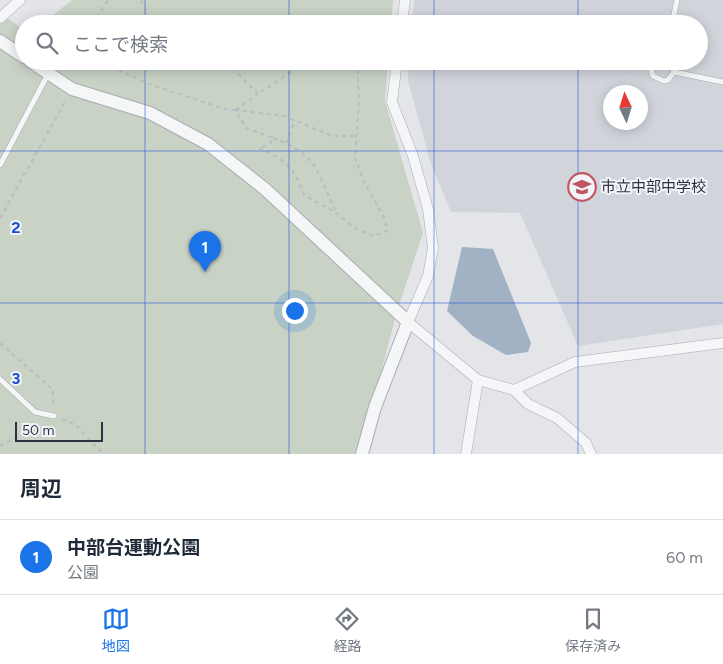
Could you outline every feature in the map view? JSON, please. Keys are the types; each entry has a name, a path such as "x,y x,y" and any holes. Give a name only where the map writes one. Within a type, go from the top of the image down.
{"street":[{"path":"0,18 20,0"},
{"path":"403,15 404,0"},
{"path":"0,41 15,51"},
{"path":"42,70 72,89 150,113 208,144 265,189 408,322 478,380 514,390 528,404 558,418 586,443 591,454"},
{"path":"362,454 375,407 428,276 433,248 428,209 413,156 392,102 396,70"},
{"path":"514,390 531,380 575,362 723,343"},
{"path":"466,454 478,380"}],"lane":[{"path":"674,15 677,0"},
{"path":"652,70 656,79 664,81 668,80 674,72 723,82"},
{"path":"0,165 48,74"},
{"path":"0,379 35,412 54,416"}],"path":[{"path":"98,15 108,0"},
{"path":"141,0 148,15"},
{"path":"119,70 149,84 228,110 295,120 332,136 355,136"},
{"path":"235,70 258,94"},
{"path":"235,110 294,70"},
{"path":"273,138 270,144 259,148 280,157 296,175 304,195 335,212 355,228 373,236 387,231 385,219 365,184 355,158 359,99 357,70"},
{"path":"0,218 72,89"},
{"path":"235,110 246,128 302,152 313,163 335,212"},
{"path":"286,144 295,120"},
{"path":"0,343 53,390 54,416"},
{"path":"0,446 54,416"},
{"path":"54,416 76,425 103,454"}],"shaded area":[{"path":"72,0 393,0 392,15 53,15"},
{"name":"市立中部中学校","path":"414,0 723,0 723,324 578,346 520,213 451,212 430,161 408,81 409,70 708,70 708,15 413,15"},
{"path":"3,15 15,24 15,70 387,70 385,101 423,233 397,311 360,454 0,454 0,18"}],"water":[{"path":"462,247 493,249 531,343 528,352 506,355 473,336 447,311"}],"place":[{"name":"市立中部中学校","path":"582,187"},
{"name":"中部台運動公園","path":"205,272"}]}
